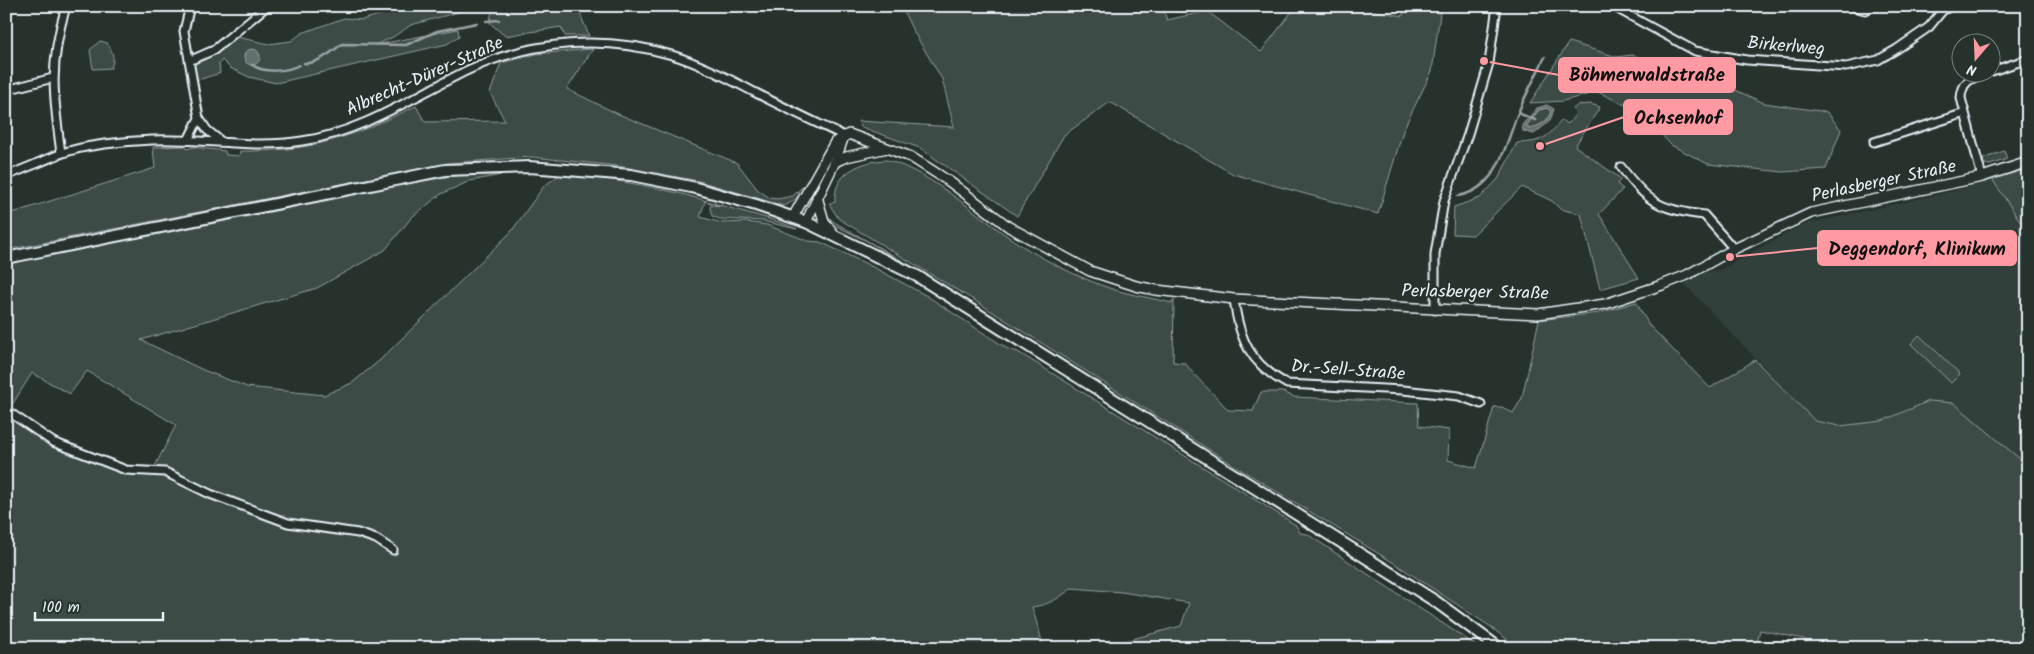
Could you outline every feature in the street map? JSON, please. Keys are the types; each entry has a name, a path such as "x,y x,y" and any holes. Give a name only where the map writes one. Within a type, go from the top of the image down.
{"main road":[{"path":"6,258 444,170 529,167 631,175 696,188 806,222 917,276 1435,601 1499,648"}],"street":[{"path":"61,153 52,78 54,59 66,6"},
{"path":"190,6 184,31 199,118 207,130 225,144"},
{"path":"189,61 214,50 267,6"},
{"path":"1435,310 1435,254 1444,201 1468,134 1489,63 1497,6"},
{"name":"Birkerlweg","path":"1612,6 1695,51 1747,60 1846,66 1878,60 1928,27 1940,9 1951,6"},
{"path":"1850,6 1864,10 1874,6"},
{"name":"Albrecht-Dürer-Straße","path":"6,176 61,153 113,144 188,140 225,144 273,145 334,134 369,121 468,70 501,57 569,43 603,42 637,46 673,55 712,71 844,136"},
{"path":"2002,68 2028,59"},
{"path":"6,90 52,78"},
{"path":"1966,82 1961,88 1961,98 1982,177"},
{"path":"1874,142 1965,113"},
{"path":"188,140 199,118"},
{"name":"Perlasberger Straße","path":"844,136 855,135 911,157 950,182 1009,228 1090,271 1136,286 1234,299 1538,314 1605,304 1688,275 1734,249 1811,213 1982,177 2028,162"},
{"path":"806,222 835,162 844,136"},
{"path":"793,217 835,142 844,136"},
{"path":"835,162 846,157 888,148"},
{"path":"1621,167 1634,183 1657,205 1680,212 1704,215 1734,249"},
{"path":"817,197 824,221 834,235"},
{"name":"Dr.-Sell-Straße","path":"1234,299 1237,321 1247,350 1273,376 1287,384 1403,390 1459,396 1481,404"},
{"path":"8,412 53,442 126,470 165,472 210,494 288,523 358,533 376,539 393,550"}],"shaded area":[{"path":"409,6 471,6 466,10 411,25 393,37 375,45 458,29 459,36 447,44 276,83 249,77 230,68 222,60 219,64 220,73 198,80 194,71 195,62 212,54 232,36 269,44 291,41 302,33 344,18 362,20"},
{"path":"495,6 577,6 589,36 565,36 561,27 505,36 490,23"},
{"path":"901,6 1162,6 1167,20 1207,11 1261,52 1296,6 1347,6 1403,16 1404,6 1441,6 1432,71 1404,128 1378,214 1233,174 1110,102 1064,135 1017,216 920,148 861,127 858,121 954,127 942,79 912,29"},
{"path":"100,41 107,43 112,52 113,61 111,68 93,69 90,50"},
{"path":"1569,42 1617,57 1632,55 1724,85 1764,103 1827,112 1841,130 1826,169 1783,172 1708,164 1671,145 1642,113 1598,92 1563,101 1530,103"},
{"path":"249,49 255,49 260,54 258,63 249,65 244,60 244,54"},
{"path":"593,49 567,89 616,113 737,163 758,190 770,198 777,199 793,196 811,178 803,191 797,198 784,206 699,181 618,166 532,157 448,163 6,250 6,215 155,168 153,147 184,146 187,149 193,147 225,151 226,155 239,156 240,151 290,149 351,134 416,106 425,122 505,121 490,93 501,63 536,54"},
{"path":"1590,104 1600,107 1575,146 1621,179 1617,184 1623,189 1599,214 1639,278 1600,289 1581,214 1560,209 1552,201 1522,187 1473,235 1453,234 1454,207 1480,198 1498,179 1517,143 1532,142 1543,138 1562,120 1568,124 1576,114 1573,109 1578,105"},
{"path":"1547,105 1554,109 1550,121 1534,134 1523,131 1522,125 1537,108","holes":["1546,108 1551,111 1543,123 1530,129 1526,126 1538,110"]},
{"path":"1547,108 1551,111 1546,121 1530,129 1526,126 1539,110"},
{"path":"2004,151 2007,159 1990,165 1984,164 1983,159"},
{"path":"887,160 905,167 939,186 1019,244 1064,269 1119,291 1172,303 1174,300 1173,362 1185,363 1228,410 1253,411 1261,392 1283,392 1294,397 1418,403 1419,426 1449,430 1448,460 1476,468 1494,407 1502,407 1513,413 1522,398 1539,320 1599,313 1636,302 1649,325 1710,388 1755,360 1815,421 1840,426 1882,421 1929,401 1954,403 2028,466 2028,648 1812,648 1804,639 1760,630 1756,648 1518,648 1488,625 1394,563 1240,469 977,302 839,219 829,204 835,202 839,183 844,176 859,166"},
{"path":"2028,169 2028,233 1992,179"},
{"path":"562,173 622,182 662,189 701,199 797,229 762,221 720,219 712,216 710,208 711,205 721,206 705,201 700,217 722,223 746,222 767,225 808,241 820,242 873,267 927,296 1008,349 1018,352 1296,525 1300,533 1307,534 1480,648 1099,648 1181,626 1189,603 1122,592 1072,588 1044,605 1032,607 1044,648 6,648 6,264 236,219 376,189 459,175 501,175 470,181 441,194 412,217 385,250 317,288 141,340 203,370 247,387 324,395 352,383 379,361 511,232 544,186","holes":["87,371 176,425 152,472 111,467 75,454 42,436 7,413 32,373 70,394"]},
{"path":"1992,179 2028,233 2028,466 1929,401 1882,421 1840,426 1815,421 1684,283 1707,272 1720,270 1802,225 1958,190"},
{"path":"822,199 828,216 834,222 924,273 923,275 869,242 832,224 823,208"},
{"path":"1919,335 1960,374 1951,383 1911,344"}],"waterway":[{"path":"486,21 499,20"},
{"path":"304,63 319,60 342,44 406,45 437,31 477,23"},
{"path":"1458,196 1472,192 1482,185 1498,164 1521,106 1545,57"},
{"path":"252,65 257,68 275,71 299,65"},
{"path":"1518,113 1535,120"}],"place":[{"name":"Böhmerwaldstraße","path":"1484,61"},
{"name":"Ochsenhof","path":"1540,146"},
{"name":"Deggendorf, Klinikum","path":"1730,257"}]}
